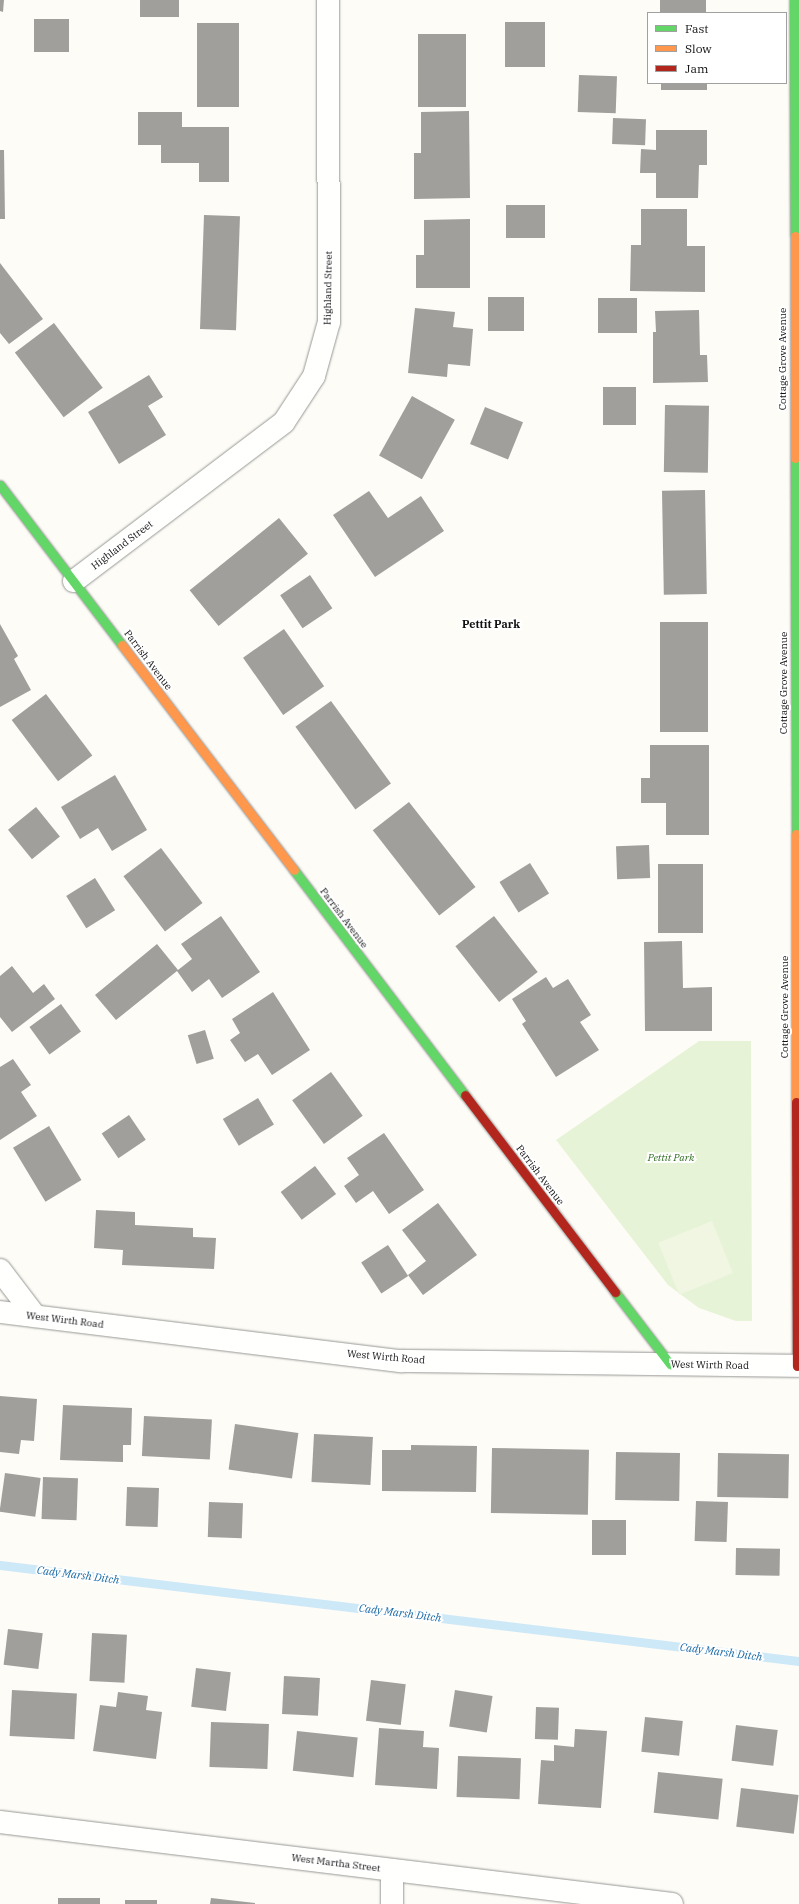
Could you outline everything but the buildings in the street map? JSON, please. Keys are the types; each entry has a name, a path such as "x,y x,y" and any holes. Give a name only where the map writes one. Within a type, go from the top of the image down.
{"street":[{"name":"Highland Street","path":"74,581 284,422 314,376 329,322 328,0"},
{"name":"Cottage Grove Avenue","path":"794,0 798,1366"},
{"name":"Parrish Avenue","path":"0,485 670,1364"},
{"path":"0,1270 35,1316"},
{"name":"West Wirth Road","path":"0,1312 401,1361 798,1366"},
{"name":"West Martha Street","path":"0,1822 672,1904"},
{"path":"392,1870 392,1904"}],"green space":[{"name":"Pettit Park","path":"699,1041 751,1041 752,1321 736,1321 699,1308 668,1285 556,1140"},
{"path":"712,1221 733,1273 679,1295 658,1243"}],"waterway":[{"name":"Cady Marsh Ditch","path":"0,1565 799,1661"}],"traffic: fast":[{"path":"794,0 795,236"},
{"path":"795,458 796,834"},
{"path":"0,485 122,645"},
{"path":"294,870 465,1095"},
{"path":"615,1292 670,1364"}],"traffic: slow":[{"path":"795,236 795,458"},
{"path":"122,645 294,870"},
{"path":"796,834 796,1102"}],"traffic: jam":[{"path":"465,1095 615,1292"},
{"path":"796,1102 797,1366"}],"district":[{"name":"Pettit Park","path":"491,624"}]}
